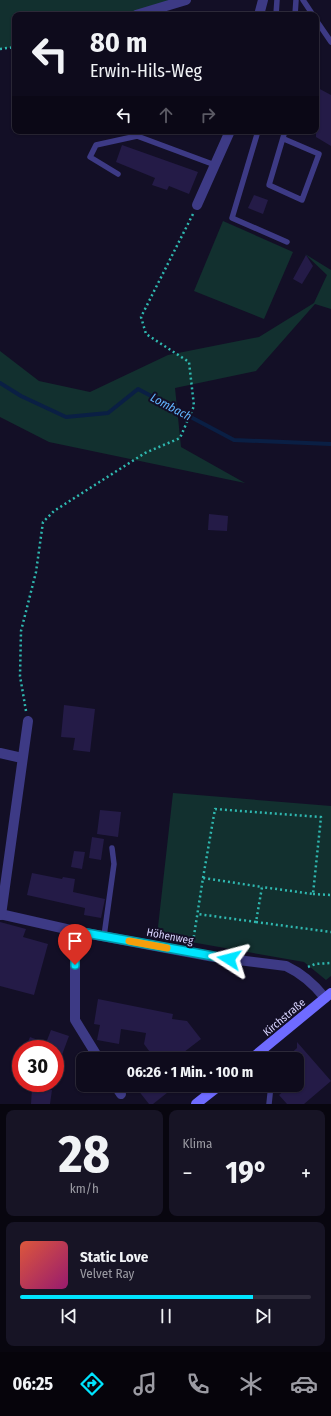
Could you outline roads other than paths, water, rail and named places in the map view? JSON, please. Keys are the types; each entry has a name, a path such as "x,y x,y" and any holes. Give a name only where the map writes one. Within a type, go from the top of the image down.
{"street":[{"path":"146,12 186,0"},
{"path":"260,12 263,0"},
{"path":"197,205 229,134"},
{"path":"1,915 28,721"},
{"path":"0,753 22,758"},
{"name":"Höhenweg","path":"1,915 75,931 214,956 286,966 297,971 328,996"},
{"path":"75,931 75,1020 95,1052"},
{"name":"Kirchstraße","path":"261,1051 328,996"},
{"path":"196,1104 211,1092"}],"lane":[{"path":"276,12 277,0"},
{"path":"295,12 296,0"},
{"path":"303,0 311,12"},
{"path":"319,24 331,42"},
{"path":"257,134 232,218 286,242"},
{"path":"284,139 319,154 302,200 268,185 285,134"},
{"path":"118,174 90,157 96,145 137,136 215,165"},
{"path":"104,936 114,864 112,848"},
{"path":"270,1104 271,1092"}],"waterway":[{"name":"Lombach","path":"0,383 21,396 66,417 108,413 138,389 234,440 331,444"}]}
